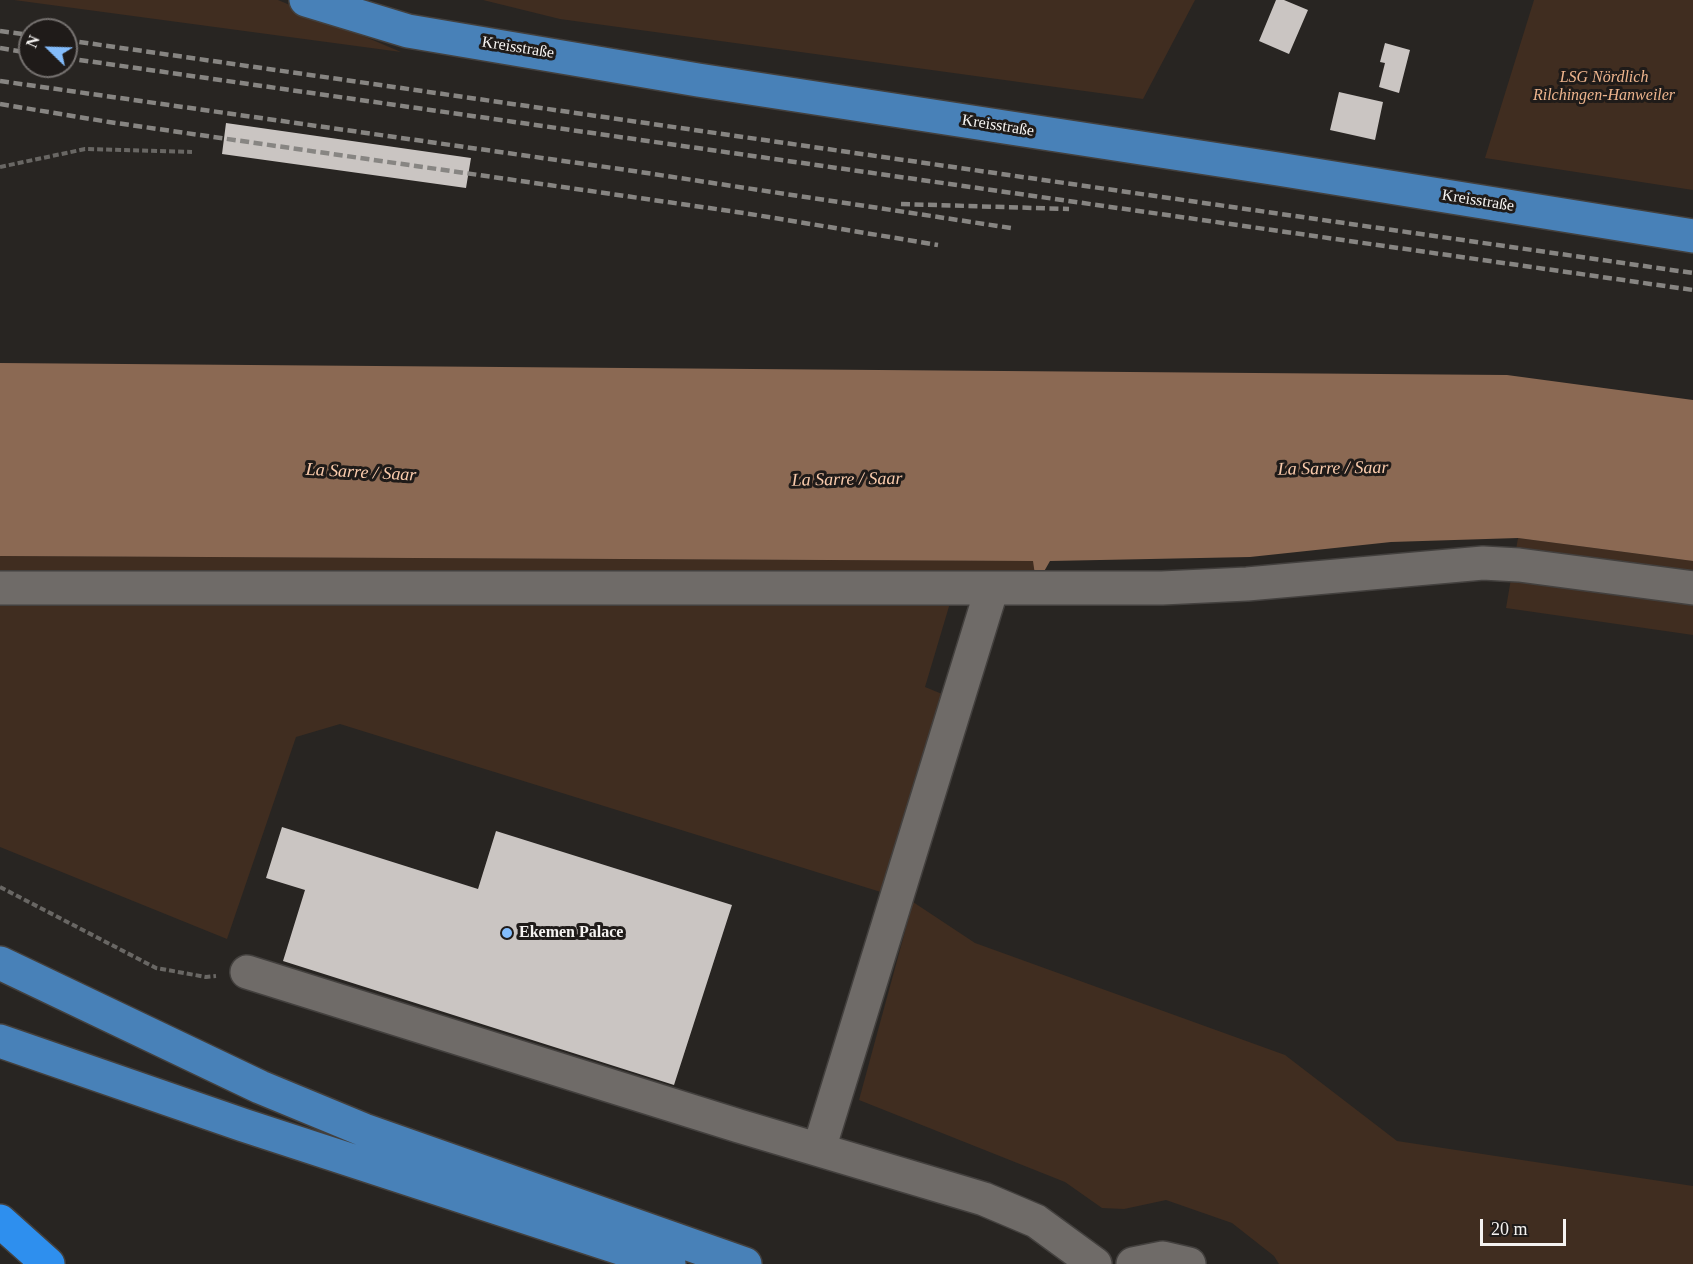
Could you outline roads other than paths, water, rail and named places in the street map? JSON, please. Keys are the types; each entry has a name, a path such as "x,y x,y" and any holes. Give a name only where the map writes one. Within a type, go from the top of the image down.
{"highway":[{"path":"0,1221 48,1264"}],"main road":[{"name":"Kreisstraße","path":"306,0 408,31 698,80 1278,169 1693,236"},
{"path":"0,963 260,1087 364,1130 745,1264"},
{"path":"0,1041 243,1125 669,1264"}],"street":[{"path":"0,588 1162,588 1246,584 1483,563 1519,565 1693,588"},
{"path":"819,1149 992,588"},
{"path":"247,972 730,1123 984,1199 1036,1221 1095,1264"},
{"path":"1133,1264 1163,1258 1189,1264"}],"water":[{"name":"La Sarre / Saar","path":"0,363 1507,375 1693,400 1693,561 1518,538 1391,542 1250,557 1050,561 1042,575 1035,575 1033,561 0,556"}],"railway":[{"path":"0,31 18,33"},
{"path":"78,42 1693,273"},
{"path":"0,48 18,51"},
{"path":"78,60 1693,290"},
{"path":"0,81 620,169 1011,228"},
{"path":"0,104 109,122 744,213 938,245"},
{"path":"901,204 1069,209"}],"place":[{"name":"Ekemen Palace","path":"507,933"}],"park label":[{"name":"LSG Nördlich Rilchingen-Hanweiler","path":"1604,87"}]}
